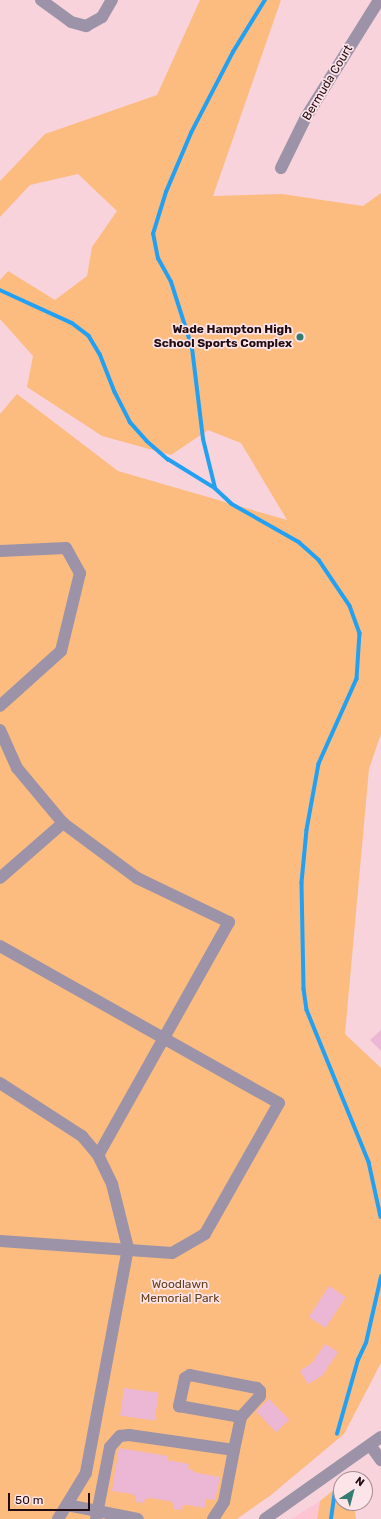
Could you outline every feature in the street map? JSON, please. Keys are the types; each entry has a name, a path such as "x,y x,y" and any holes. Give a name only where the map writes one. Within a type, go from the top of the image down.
{"street":[{"path":"41,0 71,22 86,26 102,17 112,0"},
{"name":"Bermuda Court","path":"281,168 306,117 379,0"},
{"path":"0,551 66,548 80,573 61,650 0,706"},
{"path":"0,730 17,768 63,823 137,878 229,922 98,1155"},
{"path":"0,878 63,823"},
{"path":"0,946 279,1104 205,1234 172,1253 128,1248 0,1241"},
{"path":"0,1082 82,1136 98,1155 112,1184 128,1248 89,1462 86,1473 58,1519"},
{"path":"213,1519 224,1502 241,1417 260,1396 260,1391 257,1388 190,1375 185,1378 179,1406 241,1417"},
{"path":"96,1515 110,1447 120,1436 141,1435 234,1450"},
{"path":"265,1519 279,1515 381,1437"},
{"path":"370,1445 381,1460"},
{"path":"67,1505 96,1515 138,1519"}],"shaded area":[{"path":"320,1501 317,1519 291,1519"}],"green space":[{"name":"Woodlawn Memorial Park","path":"200,0 281,0 213,196 282,194 363,206 381,193 381,734 369,769 345,1034 381,1068 381,1208 379,1211 381,1221 381,1363 344,1434 271,1495 237,1519 0,1519 0,414 17,394 118,471 287,520 241,443 208,430 171,455 102,436 27,387 33,356 0,319 0,280 8,271 55,300 87,276 92,247 117,211 78,174 30,185 0,217 0,181 45,134 157,95"},
{"path":"333,1490 333,1511 355,1511 356,1519 317,1519 320,1501"}],"building":[{"path":"381,1030 381,1051 370,1040"},
{"path":"329,1286 346,1297 326,1328 309,1317"},
{"path":"325,1344 338,1352 322,1376 308,1384 300,1371 312,1363"},
{"path":"124,1388 159,1393 155,1421 120,1416"},
{"path":"269,1399 289,1420 276,1432 256,1412"},
{"path":"119,1448 168,1456 167,1460 189,1464 188,1469 193,1470 193,1472 220,1477 215,1500 206,1499 205,1508 183,1505 182,1510 173,1509 174,1504 169,1501 150,1498 145,1499 144,1503 135,1502 136,1497 132,1494 112,1491"}],"waterway":[{"path":"215,488 203,439 192,348 171,282 158,259 153,234 166,192 191,133 233,52 265,0"},
{"path":"0,290 72,323 89,336 100,354 115,392 130,422 147,441 168,459 215,488 232,504 299,542 319,560 350,606 360,633 357,679 319,764 307,830 302,883 304,989 307,1010 369,1162 381,1217"},
{"path":"337,1434 358,1360 366,1343 381,1277"},
{"path":"331,1519 333,1505"}],"place":[{"name":"Wade Hampton High School Sports Complex","path":"300,337"}]}
